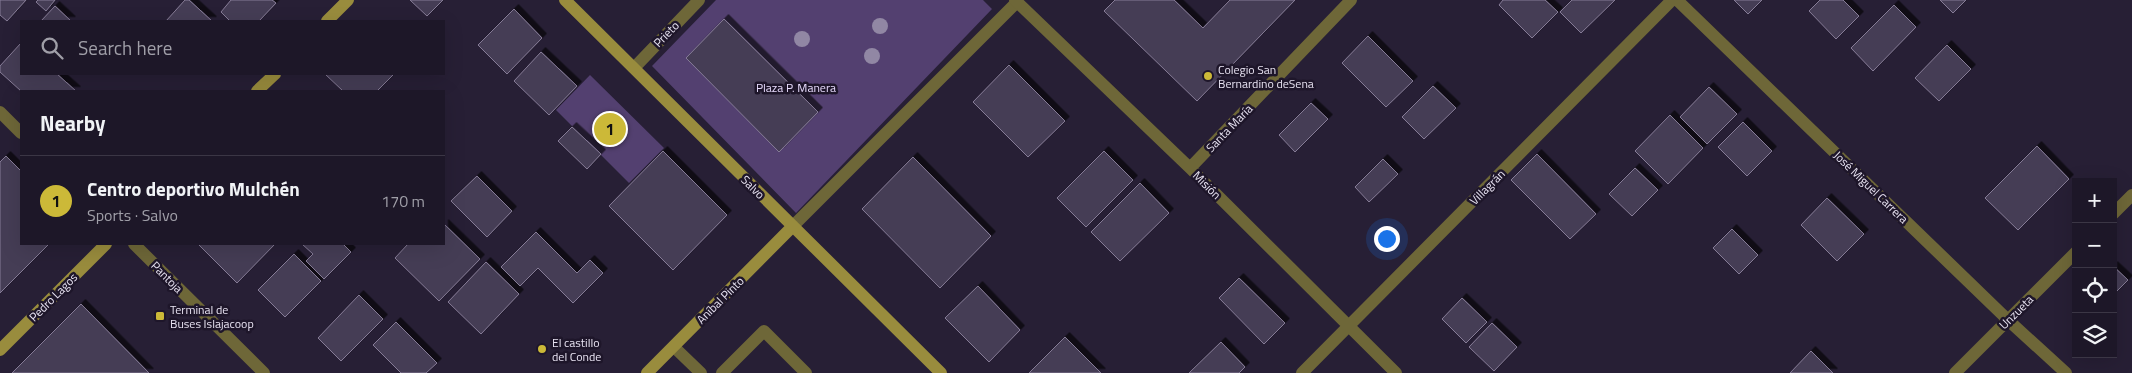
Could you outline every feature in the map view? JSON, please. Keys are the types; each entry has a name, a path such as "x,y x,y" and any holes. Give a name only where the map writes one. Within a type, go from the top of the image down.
{"main road":[{"path":"328,20 348,0"},
{"name":"Salvo","path":"566,0 941,373"},
{"path":"258,90 274,75"},
{"name":"Aníbal Pinto","path":"648,373 793,226"},
{"name":"Pedro Lagos","path":"0,350 105,245"}],"street":[{"name":"Prieto","path":"634,68 699,0"},
{"name":"Santa María","path":"1190,168 1351,0"},
{"name":"Villagrán","path":"1302,373 1672,0"},
{"name":"José Miguel Carrera","path":"1677,0 2008,320 2066,373"},
{"name":"Misión","path":"1016,1 1190,168 1396,373"},
{"path":"793,226 1016,1"},
{"path":"0,112 20,132"},
{"path":"2117,210 2132,195"},
{"name":"Pantoja","path":"135,245 264,373"},
{"name":"Unzueta","path":"1955,373 2072,256"},
{"path":"722,373 764,331 806,373"},
{"path":"674,346 701,373"}],"green space":[{"name":"Plaza P. Manera","path":"716,0 983,0 992,9 796,213 652,66"},
{"path":"590,75 664,148 629,183 556,110"}],"building":[{"path":"0,0 26,0 7,21 0,15"},
{"path":"38,0 55,0 46,11 36,2"},
{"path":"185,0 189,0 211,20 167,20"},
{"path":"231,0 272,0 276,3 260,20 229,20 221,12"},
{"path":"410,0 443,0 427,16"},
{"path":"1115,0 1174,0 1203,28 1230,0 1295,0 1197,101 1104,11"},
{"path":"1503,0 1545,0 1558,12 1532,38 1499,5"},
{"path":"1572,0 1615,0 1581,33 1560,12"},
{"path":"1734,0 1762,0 1748,14"},
{"path":"1820,0 1843,0 1859,16 1836,39 1809,11"},
{"path":"1940,0 1966,0 1953,13"},
{"path":"1894,5 1916,27 1873,71 1851,48"},
{"path":"55,6 70,20 42,20"},
{"path":"514,9 542,38 507,74 478,45"},
{"path":"724,19 818,112 779,152 686,58"},
{"path":"1368,36 1413,81 1386,107 1342,63"},
{"path":"20,44 20,75 58,75 75,90 20,90 0,72 0,66"},
{"path":"1947,45 1971,69 1939,101 1915,78"},
{"path":"541,52 577,86 549,115 514,81"},
{"path":"1009,65 1065,121 1028,157 973,102"},
{"path":"326,75 393,75 378,90 342,90"},
{"path":"1433,86 1456,108 1424,139 1402,117"},
{"path":"1709,87 1737,114 1707,144 1680,117"},
{"path":"1311,103 1328,119 1295,152 1279,135"},
{"path":"1670,115 1703,148 1668,184 1635,151"},
{"path":"1743,122 1772,151 1747,176 1718,147"},
{"path":"572,127 601,154 587,169 558,141"},
{"path":"2037,146 2069,179 2018,230 1985,198"},
{"path":"663,151 727,215 673,270 609,206"},
{"path":"1104,151 1133,180 1086,227 1057,198"},
{"path":"1537,154 1596,214 1570,239 1511,180"},
{"path":"6,156 20,170 20,245 48,245 0,293 0,162"},
{"path":"913,157 991,236 940,288 862,209"},
{"path":"1383,159 1398,174 1369,202 1355,187"},
{"path":"1635,168 1658,190 1632,216 1609,194"},
{"path":"477,176 512,211 487,237 451,201"},
{"path":"1140,183 1169,213 1120,261 1091,232"},
{"path":"1827,198 1864,234 1837,261 1801,225"},
{"path":"445,225 480,259 439,301 395,258 407,245 445,245"},
{"path":"1732,229 1758,255 1739,274 1713,248"},
{"path":"536,232 577,273 590,260 603,273 573,303 538,268 520,286 501,267"},
{"path":"199,245 274,245 237,283"},
{"path":"303,245 344,245 351,252 324,279 306,261 313,254"},
{"path":"294,254 321,281 285,317 258,290"},
{"path":"486,262 519,294 481,334 448,302"},
{"path":"2117,270 2128,280 2117,291"},
{"path":"1239,278 1285,323 1264,344 1219,298"},
{"path":"978,286 1020,330 989,362 945,318"},
{"path":"359,295 383,319 341,361 318,338"},
{"path":"1462,298 1487,322 1466,343 1442,319"},
{"path":"81,304 149,373 12,373"},
{"path":"396,322 437,363 426,373 401,373 373,345"},
{"path":"1492,323 1517,347 1494,371 1469,347"},
{"path":"1065,337 1101,373 1029,373"},
{"path":"1221,342 1245,367 1239,373 1189,373"},
{"path":"1811,351 1833,373 1790,373"}],"place":[{"name":"Colegio San Bernardino deSena","path":"1208,76"},
{"name":"Centro deportivo Mulchén","path":"610,129"},
{"name":"Terminal de Buses Islajacoop","path":"160,316"},
{"name":"El castillo del Conde","path":"542,349"}]}
